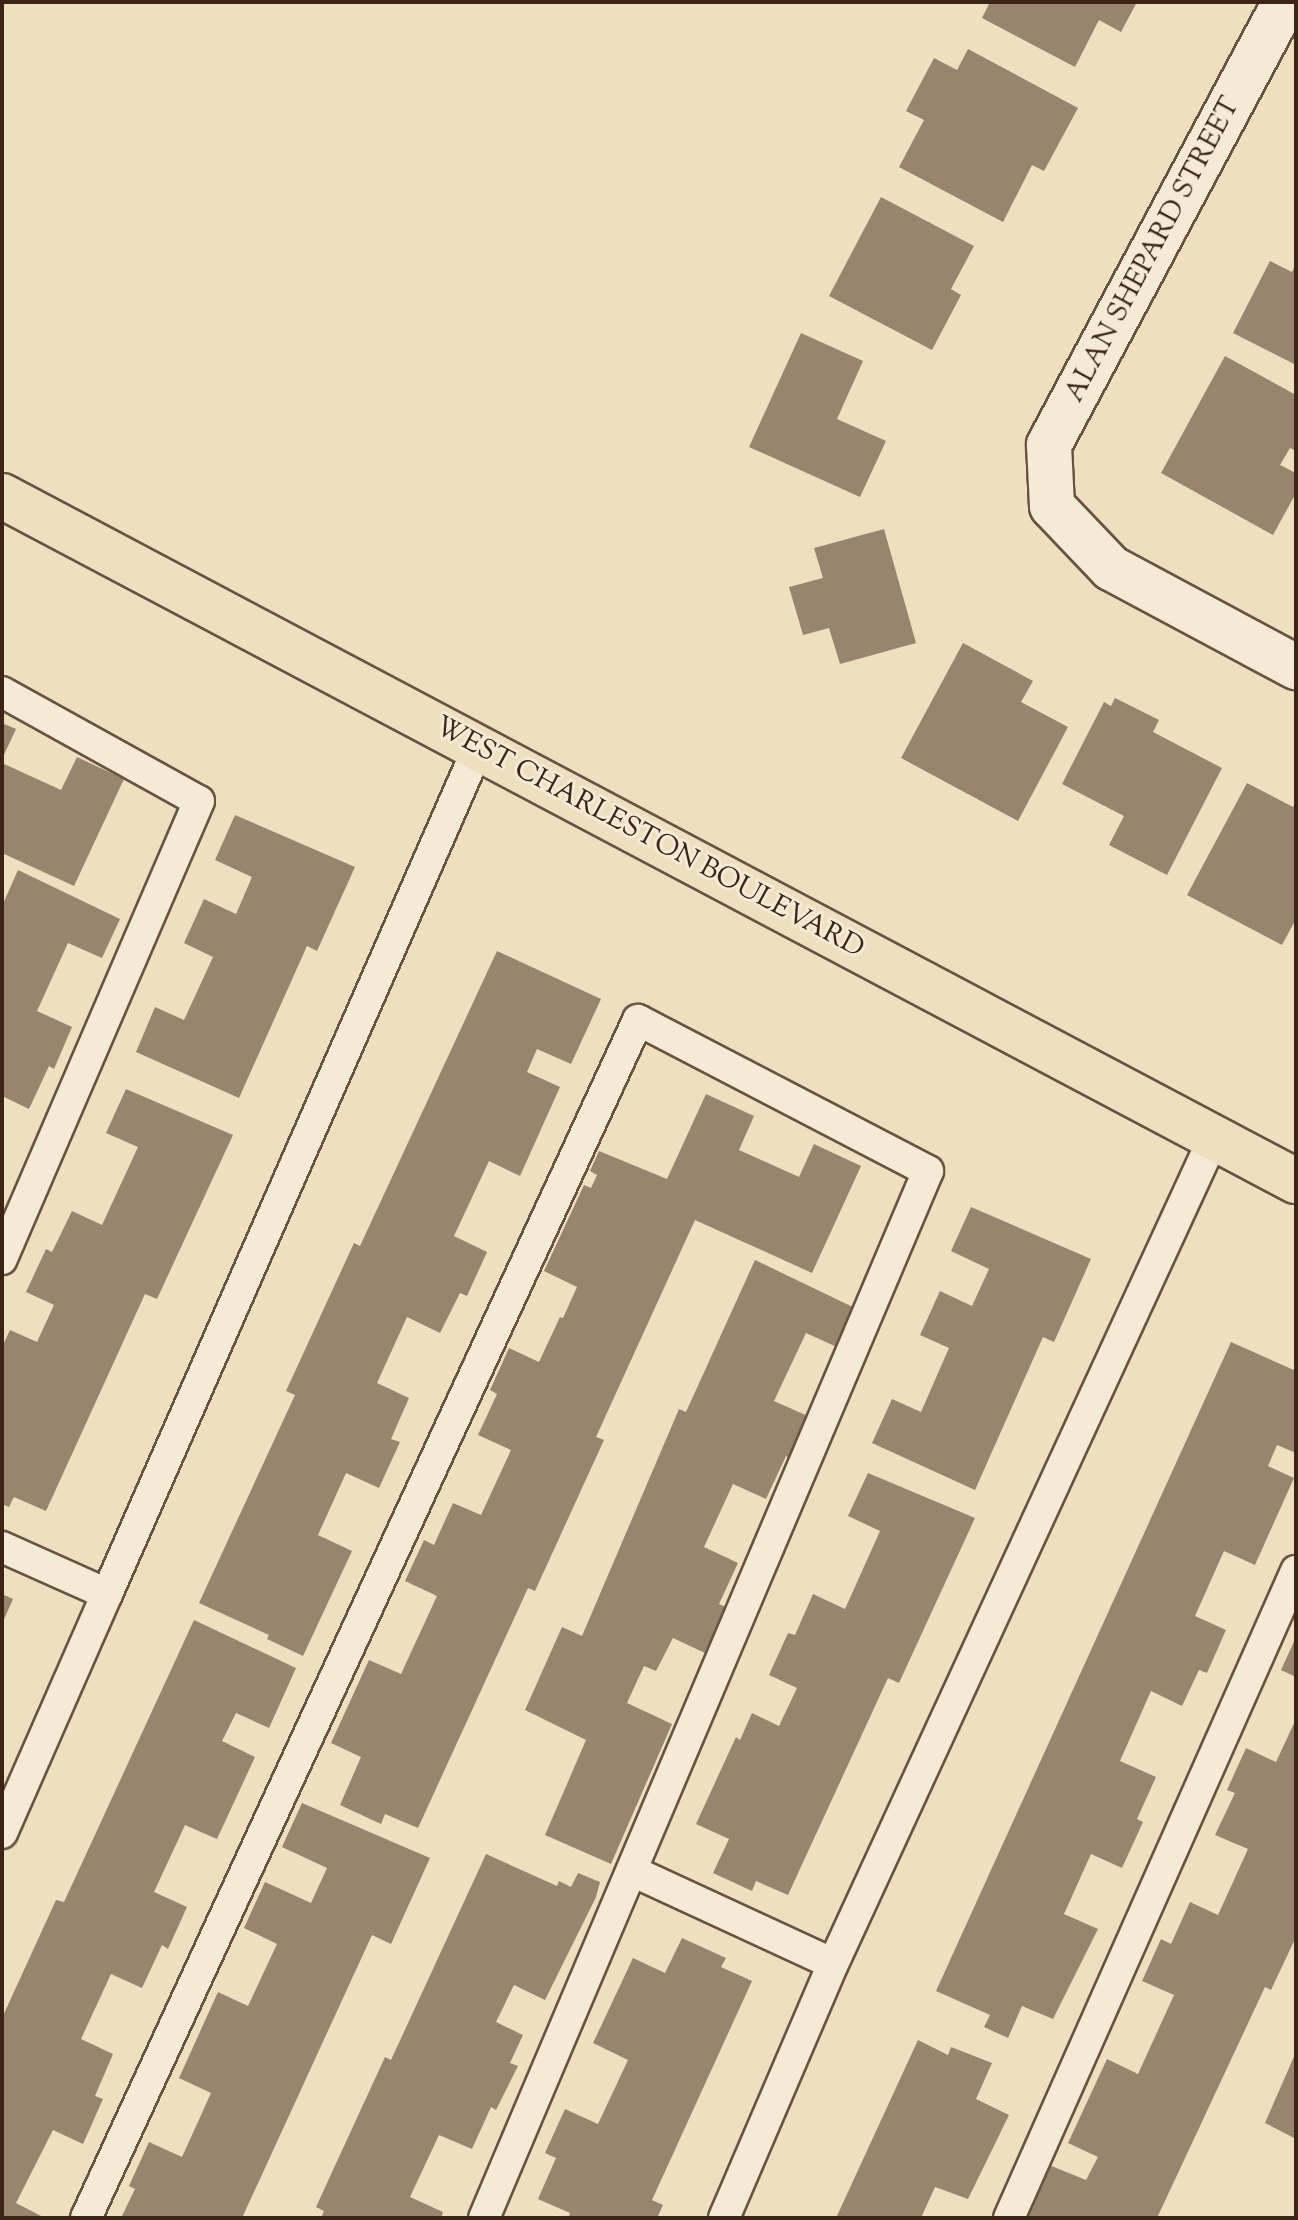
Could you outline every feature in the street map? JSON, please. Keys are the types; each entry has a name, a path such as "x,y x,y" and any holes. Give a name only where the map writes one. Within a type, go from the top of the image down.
{"main road":[{"name":"WEST CHARLESTON BOULEVARD","path":"2,496 1296,1181"}],"street":[{"name":"ALAN SHEPARD STREET","path":"1285,2 1049,445 1052,506 1111,568 1296,667"}],"lane":[{"path":"2,692 199,801 2,1259"},
{"path":"2,1833 478,748"},
{"path":"86,2218 638,1020 928,1171 484,2218"},
{"path":"724,2218 833,1964 1214,1137"},
{"path":"2,1547 107,1594"},
{"path":"1009,2218 1296,1571"},
{"path":"632,1871 833,1964"}],"building":[{"path":"990,2 1137,2 1121,32 1099,20 1075,67 982,18"},
{"path":"968,49 1078,108 1044,171 1032,165 1003,222 899,167 924,120 906,111 934,58 957,70"},
{"path":"881,197 974,246 951,289 961,295 932,350 829,296"},
{"path":"1270,261 1292,272 1296,263 1296,365 1233,333"},
{"path":"801,333 863,361 837,419 886,441 860,497 749,447"},
{"path":"1225,356 1296,395 1296,451 1290,448 1280,465 1296,473 1296,493 1273,535 1161,473"},
{"path":"884,529 916,643 840,664 829,628 803,635 789,587 823,578 814,548"},
{"path":"963,643 1033,681 1021,702 1068,727 1018,821 901,758"},
{"path":"1115,698 1159,720 1153,732 1222,768 1167,875 1109,845 1124,816 1062,784 1104,702 1111,706"},
{"path":"2,723 16,729 2,759"},
{"path":"77,757 124,779 74,886 2,853 2,763 61,790"},
{"path":"1247,783 1293,807 1296,801 1296,919 1282,945 1187,895"},
{"path":"235,815 355,867 317,951 307,946 239,1098 136,1052 155,1007 184,1020 213,957 184,943 204,899 236,914 252,877 215,860"},
{"path":"18,870 120,919 102,958 68,943 37,1011 72,1027 54,1069 49,1066 29,1109 2,1096 2,906"},
{"path":"497,951 601,999 571,1064 537,1049 527,1072 560,1087 520,1176 489,1161 454,1236 487,1252 467,1296 460,1293 440,1333 407,1317 377,1383 409,1398 391,1439 400,1442 379,1488 346,1473 318,1535 352,1551 303,1656 267,1639 269,1635 199,1603 295,1395 286,1391 354,1243 360,1246"},
{"path":"126,1089 233,1135 157,1299 145,1294 46,1511 14,1497 9,1507 2,1504 2,1347 10,1330 37,1342 54,1305 26,1292 46,1249 52,1252 72,1211 102,1225 138,1147 106,1133"},
{"path":"706,1094 754,1116 739,1150 799,1177 814,1144 861,1166 812,1273 695,1220 596,1437 604,1440 535,1591 528,1588 418,1828 385,1814 381,1824 340,1805 361,1757 331,1743 369,1660 401,1674 437,1596 405,1581 424,1540 434,1545 453,1503 481,1515 511,1450 478,1435 497,1394 490,1390 509,1348 539,1362 560,1317 563,1318 577,1287 544,1271 584,1185 591,1188 597,1175 590,1171 599,1151 667,1179"},
{"path":"971,1207 1091,1259 1054,1342 1043,1337 975,1490 872,1443 892,1399 921,1412 949,1348 920,1335 940,1291 972,1306 989,1269 951,1251"},
{"path":"755,1260 857,1309 839,1348 806,1333 774,1401 810,1417 790,1458 786,1456 766,1499 733,1484 704,1547 738,1563 719,1604 726,1607 705,1653 673,1638 656,1671 644,1666 627,1703 672,1724 611,1864 545,1835 586,1740 525,1710 562,1627 582,1636 679,1409 686,1412"},
{"path":"1231,1342 1296,1371 1296,1453 1277,1445 1268,1466 1294,1478 1255,1565 1224,1551 1195,1616 1226,1630 1207,1673 1199,1670 1182,1706 1151,1691 1120,1761 1156,1777 1137,1819 1143,1822 1122,1868 1091,1854 1064,1914 1098,1929 1053,2019 1022,2006 1008,2038 984,2027 990,2015 936,1991"},
{"path":"868,1473 975,1518 899,1683 888,1678 788,1895 756,1881 752,1891 713,1873 729,1839 696,1824 736,1737 740,1740 752,1713 779,1726 797,1688 769,1675 788,1633 795,1635 813,1594 845,1609 880,1531 848,1516"},
{"path":"2,1594 13,1599 2,1624"},
{"path":"194,1620 296,1668 269,1728 236,1713 222,1741 255,1757 217,1839 185,1825 154,1892 187,1907 168,1949 162,1945 142,1988 111,1974 81,2039 113,2054 95,2096 103,2099 83,2144 53,2130 16,2203 45,2218 2,2218 2,2018 56,1900 64,1902"},
{"path":"1296,1637 1296,1677 1281,1670"},
{"path":"1296,1719 1296,1937 1271,1990 1265,1987 1157,2218 1026,2218 1049,2165 1086,2180 1098,2157 1068,2143 1107,2059 1138,2074 1174,1995 1142,1981 1161,1939 1171,1944 1190,1902 1218,1915 1248,1849 1215,1835 1235,1793 1227,1790 1246,1748 1276,1762"},
{"path":"302,1803 430,1858 391,1944 372,1935 242,2218 121,2218 135,2189 129,2186 149,2142 182,2157 211,2093 179,2078 218,1992 248,2006 277,1944 244,1928 265,1882 311,1903 327,1868 282,1847"},
{"path":"486,1854 557,1886 559,1881 571,1887 578,1873 600,1882 596,1897 545,2000 514,1985 496,2022 523,2035 510,2063 518,2066 496,2110 491,2107 472,2149 439,2135 410,2197 443,2212 441,2218 321,2218 324,2211 316,2207 385,2057 391,2060"},
{"path":"682,1938 726,1958 721,1967 752,1981 652,2200 663,2205 657,2218 568,2218 570,2213 538,2199 556,2158 545,2153 565,2109 598,2124 628,2060 593,2043 633,1958 665,1973"},
{"path":"918,2040 948,2055 951,2047 992,2063 976,2099 1009,2115 968,2199 935,2187 921,2218 836,2218"},
{"path":"1296,2052 1296,2139 1265,2123"}]}
